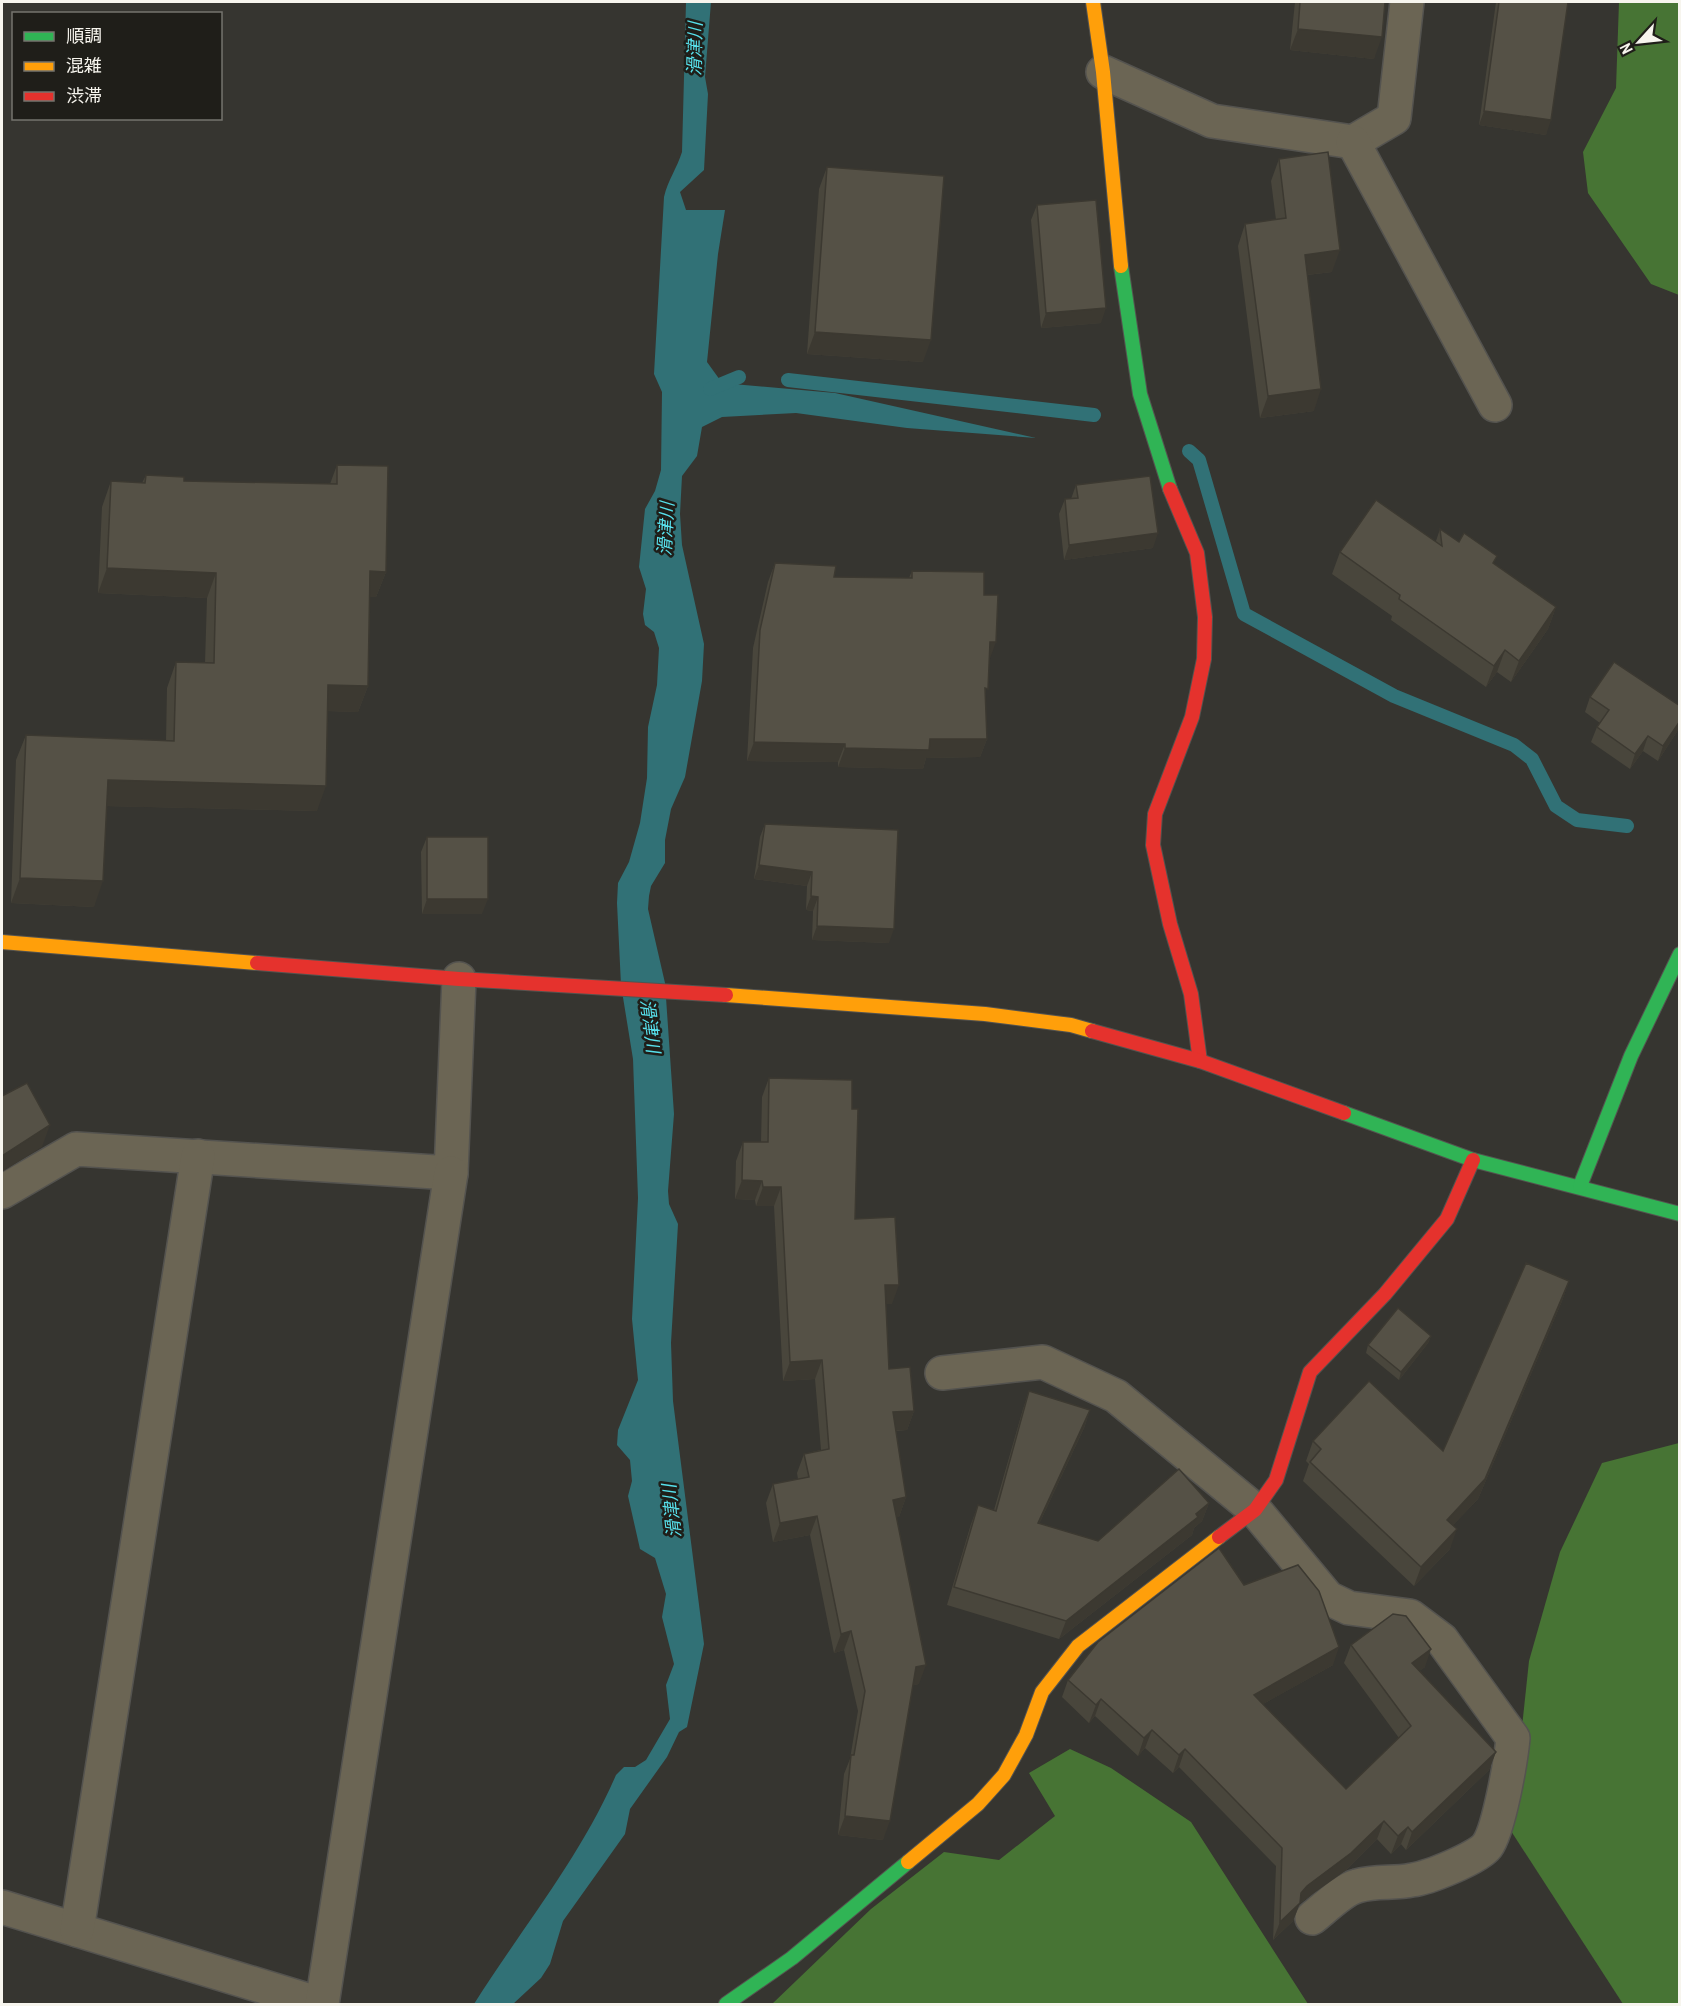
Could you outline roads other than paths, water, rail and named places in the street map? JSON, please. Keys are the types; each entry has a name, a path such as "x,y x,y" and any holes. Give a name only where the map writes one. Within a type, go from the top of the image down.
{"street":[{"path":"1093,2 1103,72 1124,296 1140,394 1173,499 1197,553 1205,617 1204,659 1192,717 1155,814 1153,845 1170,924 1191,994 1200,1061"},
{"path":"1103,72 1212,122 1353,142 1394,118 1407,2"},
{"path":"1353,142 1495,405"},
{"path":"2,942 459,979 713,994 985,1014 1071,1025 1200,1061 1473,1160 1580,1186 1680,1214"},
{"path":"1580,1186 1631,1056 1680,954"},
{"path":"2,1907 321,2004 450,1173 459,979"},
{"path":"2,1192 76,1149 450,1173"},
{"path":"77,1930 198,1156"},
{"path":"726,2004 792,1958 978,1804 1004,1776 1026,1735 1042,1692 1078,1647 1255,1510 1276,1480 1310,1372 1385,1294 1447,1219 1473,1160"},
{"path":"942,1373 1043,1362 1116,1396 1255,1510 1328,1598 1349,1608 1410,1616 1442,1640 1513,1738 1494,1827 1487,1846 1477,1854 1412,1881 1389,1880 1355,1886 1312,1918"}],"water":[{"name":"滑津川","path":"686,2 711,2 705,77 708,94 704,170 680,192 686,210 725,210 707,362 720,380 733,384 835,393 1036,438 907,428 796,413 722,417 702,427 697,456 682,476 680,514 682,545 704,644 702,681 685,777 671,809 665,840 665,863 651,886 648,909 665,983 674,1114 668,1191 669,1204 678,1224 671,1343 673,1401 704,1644 687,1727 679,1732 667,1757 630,1809 625,1834 563,1921 550,1964 541,1978 513,2004 474,2004 568,1864 602,1806 616,1775 624,1767 635,1767 646,1760 670,1719 666,1685 674,1664 662,1617 666,1594 655,1558 640,1549 628,1496 632,1481 630,1460 617,1445 618,1430 638,1380 632,1319 638,1198 633,1059 621,985 617,903 618,883 629,862 640,823 647,778 648,727 657,685 659,648 654,632 645,625 643,614 646,589 639,567 645,509 655,491 661,470 662,392 654,374 664,197 682,152"}],"waterway":[{"path":"710,389 739,377"},
{"path":"788,380 1094,415"},
{"path":"1189,451 1199,460 1244,614 1394,696 1514,745 1532,759 1556,806 1577,820 1627,826"}]}
